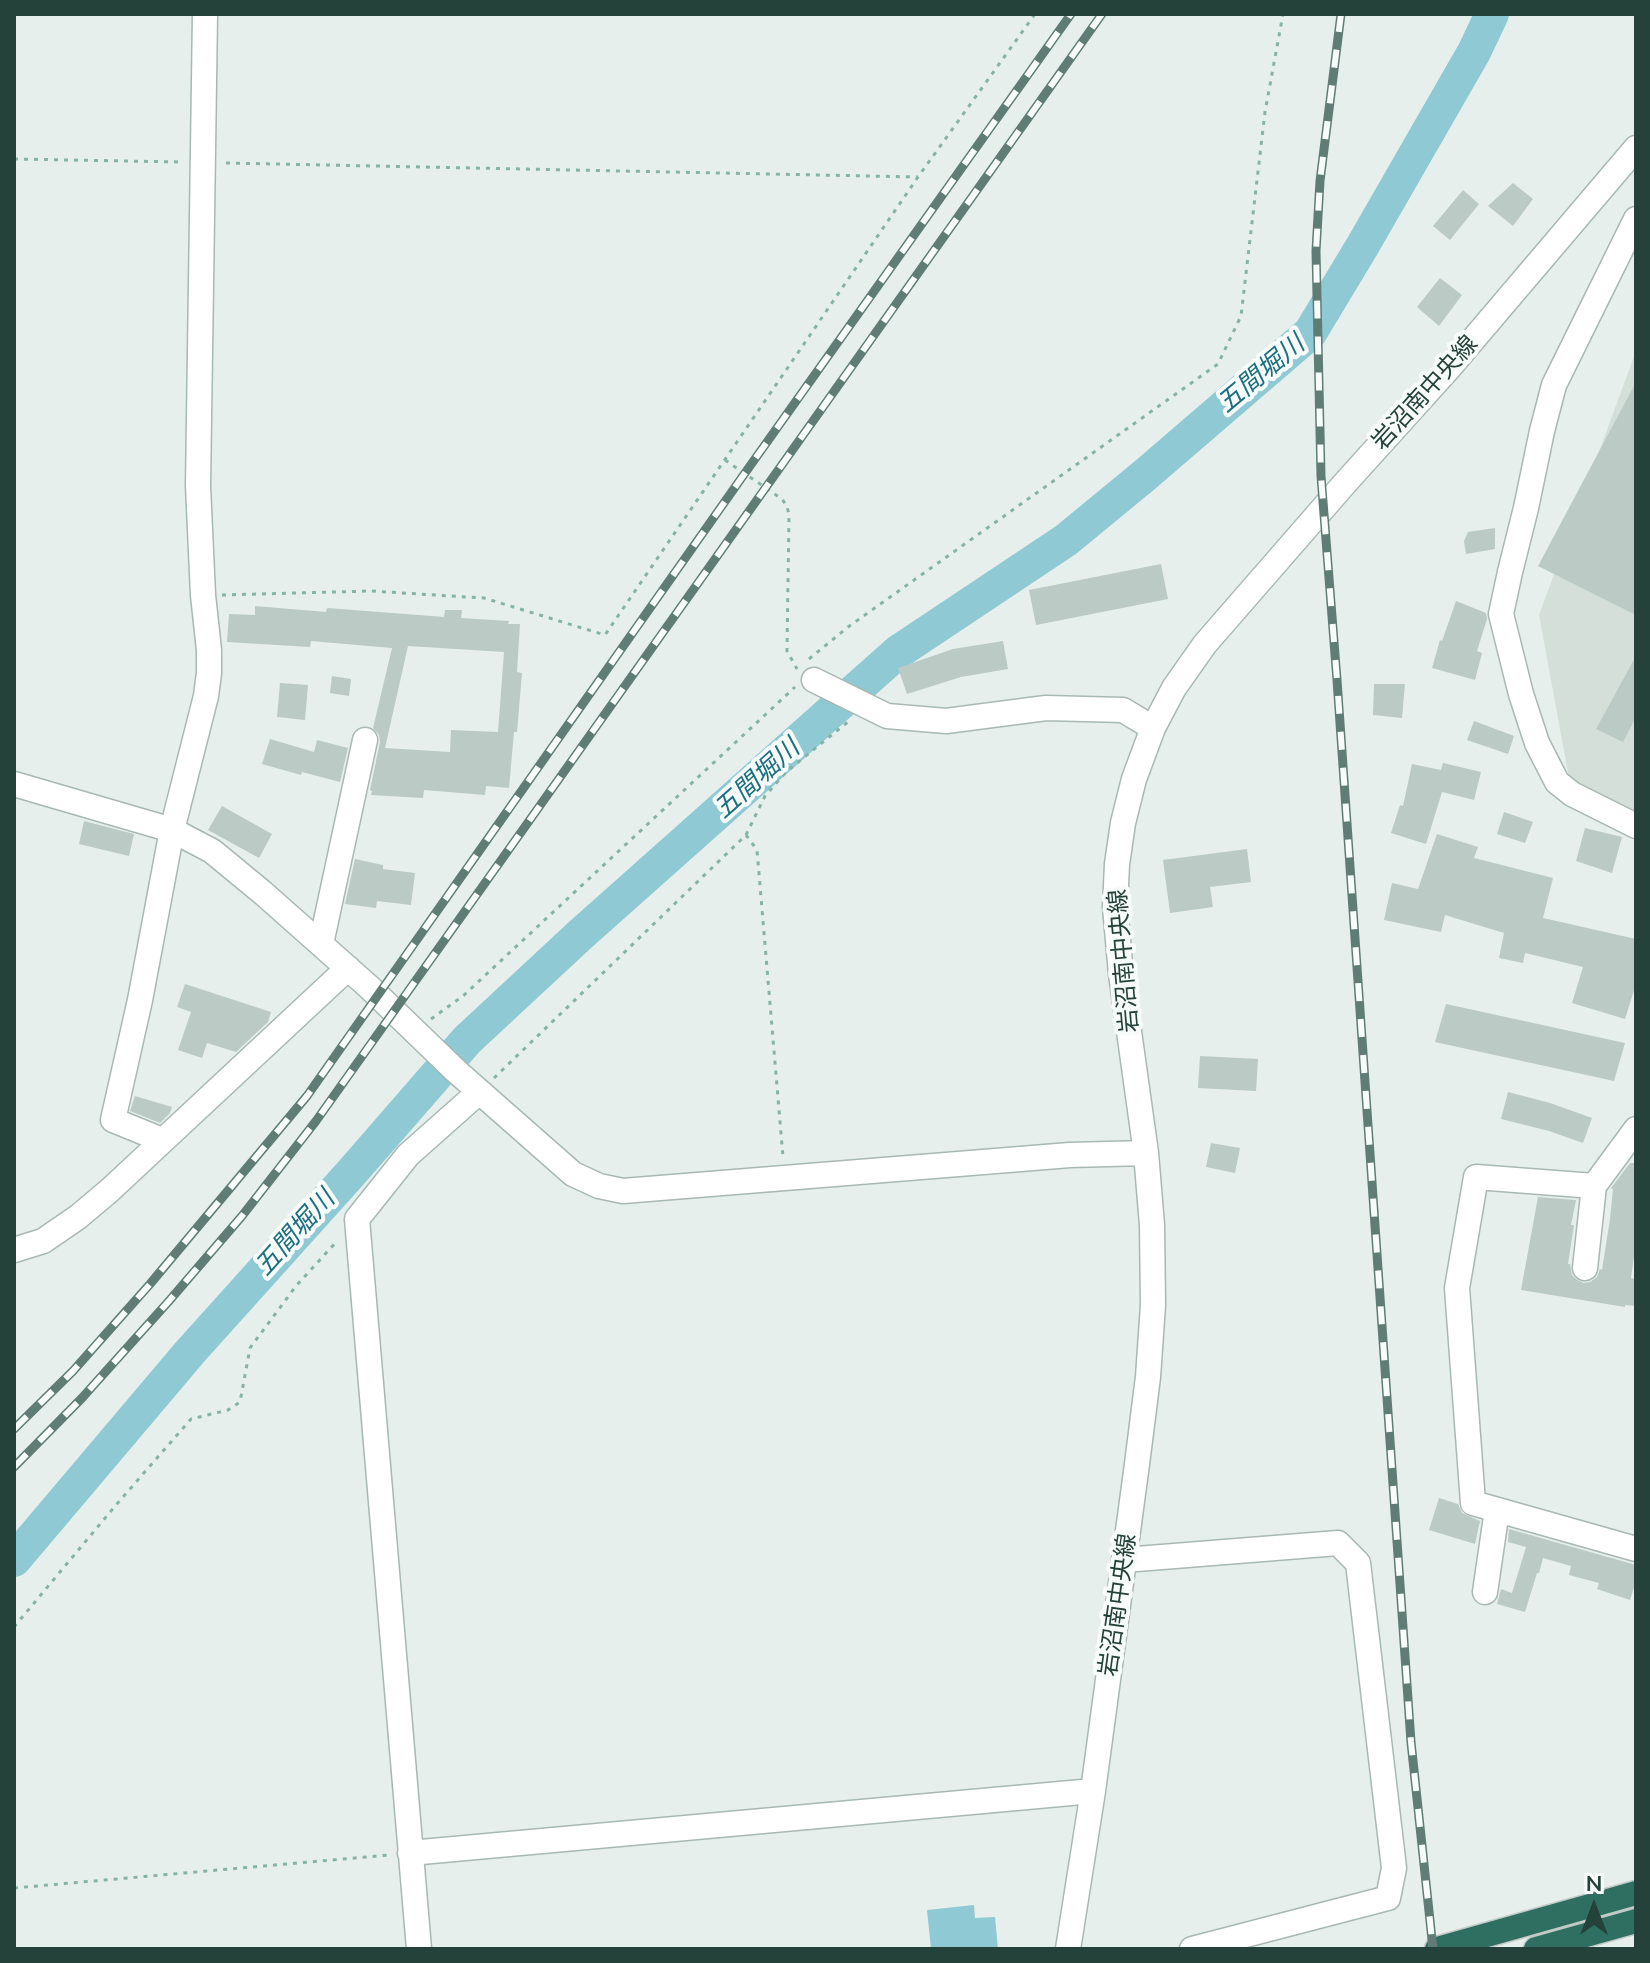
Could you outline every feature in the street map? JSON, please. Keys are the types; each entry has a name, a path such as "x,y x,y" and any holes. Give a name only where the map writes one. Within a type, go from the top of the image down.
{"highway":[{"path":"1448,1946 1636,1893"},
{"path":"1536,1949 1636,1921"}],"street":[{"path":"162,1140 113,1120 140,1000 172,830 209,673 198,486 205,14"},
{"name":"岩沼南中央線","path":"1068,1949 1124,1560 1148,1377 1153,1305 1152,1225 1146,1153 1121,974 1115,907 1123,823 1134,779 1153,728 1174,688 1205,644 1449,368 1636,148"},
{"path":"1636,219 1554,385 1501,614 1525,707 1537,743 1557,782 1572,794 1636,826"},
{"path":"809,672 887,716 946,721 1046,708 1123,710 1153,728"},
{"path":"321,944 365,740"},
{"path":"14,784 172,830 212,851 348,968 456,1071 573,1174 599,1186 623,1191 1070,1155 1146,1153"},
{"path":"14,1250 43,1241 110,1190 348,968"},
{"path":"419,1949 357,1219 408,1155 479,1092"},
{"path":"1585,1268 1594,1186 1636,1129"},
{"path":"1594,1186 1476,1177 1457,1288 1473,1503 1636,1549"},
{"path":"1485,1592 1497,1510"},
{"path":"1124,1560 1338,1543 1358,1563 1394,1868 1388,1898 1192,1949"},
{"path":"410,1853 1093,1791"}],"path":[{"path":"203,595 370,591 484,598 605,635 918,177 1035,14"},
{"path":"419,1035 607,863 874,608 1218,364 1241,316 1265,112 1283,14"},
{"path":"14,159 918,177"},
{"path":"725,460 782,499 787,506 787,651 797,669 809,672"},
{"path":"479,1092 746,835 765,796 786,772 865,706"},
{"path":"746,835 757,850 785,1178"},
{"path":"14,1627 191,1419 228,1410 240,1402 250,1348 296,1286 357,1219"},
{"path":"14,1888 410,1853"}],"shaded area":[{"path":"1636,351 1636,811 1569,778 1539,615"}],"water":[{"path":"974,1905 975,1918 995,1917 998,1949 931,1949 927,1910"}],"building":[{"path":"1513,183 1533,199 1513,226 1488,206"},
{"path":"1463,190 1479,204 1450,240 1433,226"},
{"path":"1440,278 1462,295 1439,326 1417,307"},
{"path":"1636,382 1636,615 1538,566"},
{"path":"1495,528 1495,549 1466,554 1464,541 1468,532"},
{"path":"1161,564 1168,599 1036,625 1029,590"},
{"path":"1456,601 1486,613 1477,651 1482,653 1475,680 1432,668"},
{"path":"255,606 444,617 445,610 462,610 461,618 520,624 517,672 522,673 509,788 486,786 485,795 424,790 423,798 371,795 380,742 373,728 392,648 311,641 310,647 227,642 229,614 255,615","holes":["408,646 504,652 498,732 451,730 450,752 385,748"]},
{"path":"1003,641 1008,669 961,677 907,694 898,668 953,649"},
{"path":"1636,656 1636,717 1623,742 1596,729"},
{"path":"332,676 351,679 349,696 330,693"},
{"path":"280,683 308,685 305,720 277,717"},
{"path":"1374,684 1405,684 1402,718 1373,715"},
{"path":"1474,721 1514,736 1508,754 1467,740"},
{"path":"270,739 314,752 317,740 348,748 340,782 262,764"},
{"path":"1443,763 1481,772 1474,800 1442,792 1426,844 1391,833 1400,805 1403,806 1412,764 1441,770"},
{"path":"222,806 272,834 259,858 208,830"},
{"path":"1504,812 1533,822 1525,843 1497,834"},
{"path":"84,821 134,834 129,856 79,844"},
{"path":"1585,828 1622,837 1612,873 1576,861"},
{"path":"1437,834 1478,847 1474,858 1553,878 1543,918 1636,939 1636,984 1625,1019 1572,1003 1583,967 1525,953 1523,963 1499,958 1504,933 1445,915 1441,932 1384,920 1392,883 1418,889"},
{"path":"1247,849 1251,882 1210,887 1213,907 1170,913 1163,860"},
{"path":"355,859 383,865 383,869 415,873 411,905 377,901 376,908 345,904"},
{"path":"185,984 271,1012 268,1022 236,1052 207,1043 202,1058 178,1050 191,1012 177,1007"},
{"path":"1446,1004 1625,1043 1614,1081 1435,1042"},
{"path":"1200,1056 1258,1059 1256,1091 1198,1088"},
{"path":"1508,1092 1592,1118 1583,1143 1501,1119"},
{"path":"135,1096 172,1107 170,1113 160,1123 130,1111"},
{"path":"1211,1143 1240,1148 1235,1173 1206,1167"},
{"path":"1630,1163 1636,1163 1636,1242 1631,1278 1636,1279 1636,1306 1625,1307 1521,1290 1538,1197 1576,1200 1568,1264 1577,1280 1584,1283 1597,1277 1602,1270 1611,1188"},
{"path":"1439,1498 1458,1504 1462,1513 1480,1521 1475,1544 1429,1530"},
{"path":"1509,1529 1636,1565 1636,1581 1630,1600 1597,1589 1599,1583 1569,1575 1571,1566 1543,1558 1525,1612 1497,1604 1501,1589 1512,1593 1526,1547 1508,1542"}],"waterway":[{"name":"五間堀川","path":"14,1560 190,1352 467,1040 580,935 898,652 1066,540 1310,333 1474,52 1492,14"}],"railway":[{"path":"14,1429 73,1371 150,1284 307,1096 1071,14"},
{"path":"14,1467 82,1398 169,1301 242,1216 316,1121 1102,14"},
{"path":"1341,14 1320,181 1316,251 1321,476 1411,1742 1433,1949"}]}
